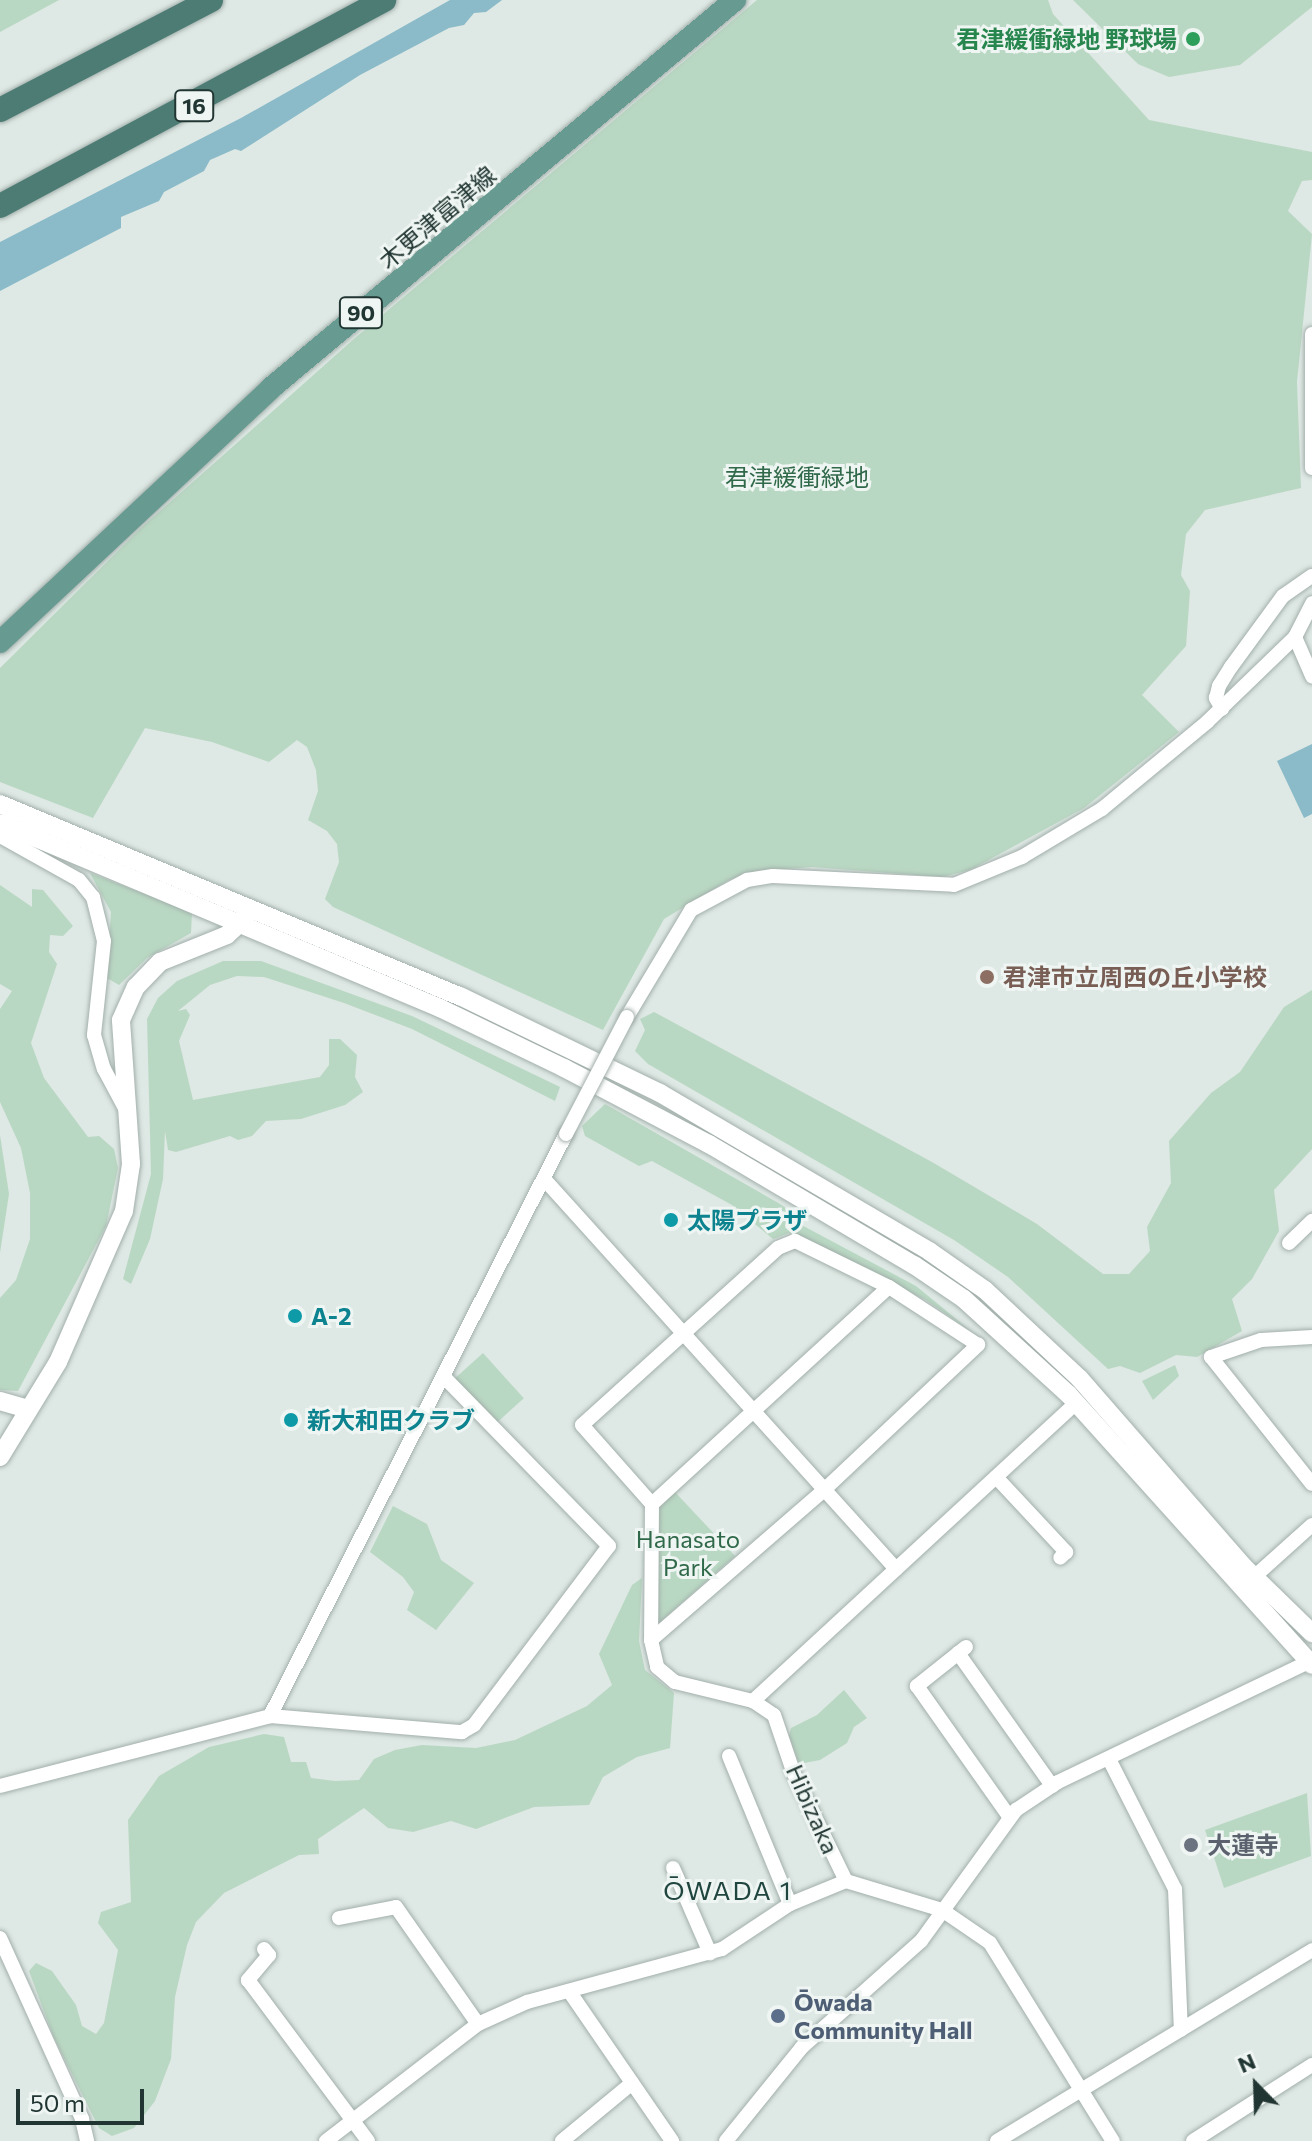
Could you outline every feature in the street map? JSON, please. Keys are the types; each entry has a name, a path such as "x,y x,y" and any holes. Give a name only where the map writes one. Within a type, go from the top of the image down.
{"highway":[{"path":"0,110 211,0"},
{"name":"16","path":"0,206 384,0"}],"main road":[{"name":"木更津富津線","path":"0,642 271,388 735,0"}],"street":[{"path":"1312,334 1312,468"},
{"path":"1222,709 1219,686 1231,667 1283,596 1312,576"},
{"path":"270,1716 627,1017 691,910 724,891 773,876 954,885 987,874 1102,809 1222,709 1295,637 1312,603"},
{"path":"1295,637 1312,676"},
{"path":"0,804 460,996 660,1093 929,1251 995,1299 1080,1379 1254,1577 1312,1633"},
{"path":"0,823 440,1008 709,1144 964,1299 1076,1403 1311,1663 1052,1786 1010,1818 910,1953 802,2047 726,2141"},
{"path":"0,836 79,880 93,897 104,941 94,1035 104,1069 130,1117"},
{"path":"0,1457 58,1362 124,1211 131,1164 121,1020 136,987 160,962 242,925 250,907"},
{"path":"545,1180 896,1569"},
{"path":"1289,1243 1312,1221"},
{"path":"651,1640 824,1490 978,1345 889,1287 795,1241 778,1248 582,1425 652,1504 651,1640 657,1667 675,1682 753,1701 1076,1403"},
{"path":"652,1504 889,1287"},
{"path":"1312,1337 1261,1340 1211,1357 1312,1484"},
{"path":"0,1786 270,1716 462,1732 474,1725 609,1546 445,1378"},
{"path":"0,1401 28,1409"},
{"path":"996,1477 1066,1552 1060,1558"},
{"path":"1254,1577 1312,1525"},
{"path":"1010,1818 917,1686 962,1650 1052,1786"},
{"name":"Hibizaka","path":"753,1701 781,1726 794,1774 846,1881"},
{"path":"729,1756 790,1904"},
{"path":"1110,1761 1175,1889 1181,2030"},
{"path":"673,1868 710,1953"},
{"path":"326,2141 478,2024 527,2002 710,1953 790,1904 846,1881 942,1910 990,1943 1113,2141"},
{"path":"339,1918 396,1907 478,2024"},
{"path":"0,1938 82,2119 87,2141"},
{"path":"264,1949 269,1955 248,1980 368,2141"},
{"path":"997,2141 1312,1950"},
{"path":"569,1991 672,2141"},
{"path":"1193,2141 1312,2065"},
{"path":"562,2141 632,2083"}],"green space":[{"path":"0,0 59,0 0,32"},
{"name":"君津緩衝緑地","path":"757,0 1048,0 1053,14 1149,120 1312,152 1312,180 1302,181 1288,211 1312,234 1297,382 1301,488 1205,510 1186,534 1181,575 1190,591 1186,646 1142,695 1179,732 1084,808 970,870 942,877 812,867 759,871 729,880 664,919 603,1030 333,907 325,899 339,862 337,844 327,831 308,820 318,791 316,770 307,747 297,740 269,762 212,742 145,728 93,818 0,782 0,668 141,528 355,338"},
{"name":"君津緩衝緑地 野球場","path":"1073,0 1312,0 1312,7 1240,65 1169,77 1138,64"},
{"path":"90,873 192,912 191,933 147,958 119,985 107,978 111,912"},
{"path":"0,885 32,907 32,889 43,890 73,926 63,936 50,935 49,952 57,964 31,1043 44,1078 88,1137 99,1136 114,1149 118,1168 106,1226 18,1391 0,1390 0,1298 16,1280 30,1239 30,1193 21,1148 0,1102 0,1009 12,991 0,984"},
{"path":"223,961 261,961 412,1016 560,1087 555,1101 412,1029 344,1003 264,977 237,976 210,985 178,1011 186,1009 190,1015 179,1041 193,1100 320,1077 329,1065 329,1039 340,1039 357,1055 355,1077 363,1092 345,1105 301,1119 266,1121 252,1136 238,1140 230,1136 176,1152 168,1150 165,1131 163,1179 150,1239 131,1284 123,1279 151,1174 147,1019 158,998 177,981"},
{"path":"1312,990 1312,1149 1274,1190 1279,1231 1252,1279 1232,1299 1242,1331 1197,1357 1176,1355 1140,1373 1120,1366 1108,1369 1008,1277 954,1240 648,1064 635,1051 645,1030 640,1019 654,1012 932,1162 1037,1224 1103,1274 1129,1274 1150,1251 1147,1227 1171,1183 1169,1141 1211,1093 1240,1072 1284,1007"},
{"path":"605,1104 780,1204 792,1212 792,1220 916,1286 972,1332 926,1300 789,1233 773,1239 732,1205 652,1161 639,1166 585,1136 582,1126"},
{"path":"0,1135 9,1194 0,1253"},
{"path":"483,1353 524,1398 493,1426 453,1380"},
{"path":"1175,1365 1179,1376 1153,1400 1142,1381"},
{"name":"Hanasato Park","path":"674,1491 735,1556 660,1622 656,1621 656,1507"},
{"path":"393,1506 427,1524 441,1560 474,1583 436,1630 407,1610 414,1592 403,1577 370,1552"},
{"path":"642,1578 639,1641 645,1670 674,1693 670,1748 637,1757 603,1777 589,1805 534,1807 476,1829 451,1821 413,1832 388,1828 364,1808 318,1839 319,1854 299,1855 224,1893 196,1922 187,1945 175,1997 171,2059 155,2101 134,2128 112,2136 99,2128 54,2038 29,1971 36,1963 52,1971 76,2005 82,2026 96,2034 104,2023 118,1950 98,1923 101,1912 131,1902 128,1820 159,1776 209,1747 264,1734 284,1737 291,1762 306,1762 311,1778 335,1781 359,1780 374,1759 395,1750 422,1745 476,1748 515,1740 587,1706 612,1685 599,1654 632,1585"},
{"path":"844,1690 867,1718 854,1727 847,1743 820,1760 799,1764 789,1736 791,1728 817,1715"},
{"path":"1307,1793 1311,1856 1224,1888 1205,1830"}],"water":[{"path":"450,0 502,0 486,12 474,13 464,25 449,28 360,75 241,151 235,149 210,160 204,171 164,192 159,201 121,217 121,228 0,291 0,242 241,118"},
{"path":"1312,744 1312,814 1304,818 1277,761"}],"place":[{"name":"君津緩衝緑地 野球場","path":"1193,39"},
{"name":"君津市立周西の丘小学校","path":"987,977"},
{"name":"太陽プラザ","path":"671,1220"},
{"name":"A-2","path":"295,1316"},
{"name":"新大和田クラブ","path":"291,1420"},
{"name":"大蓮寺","path":"1191,1845"},
{"name":"Ōwada Community Hall","path":"778,2016"}],"district":[{"name":"ŌWADA 1","path":"728,1890"}]}
